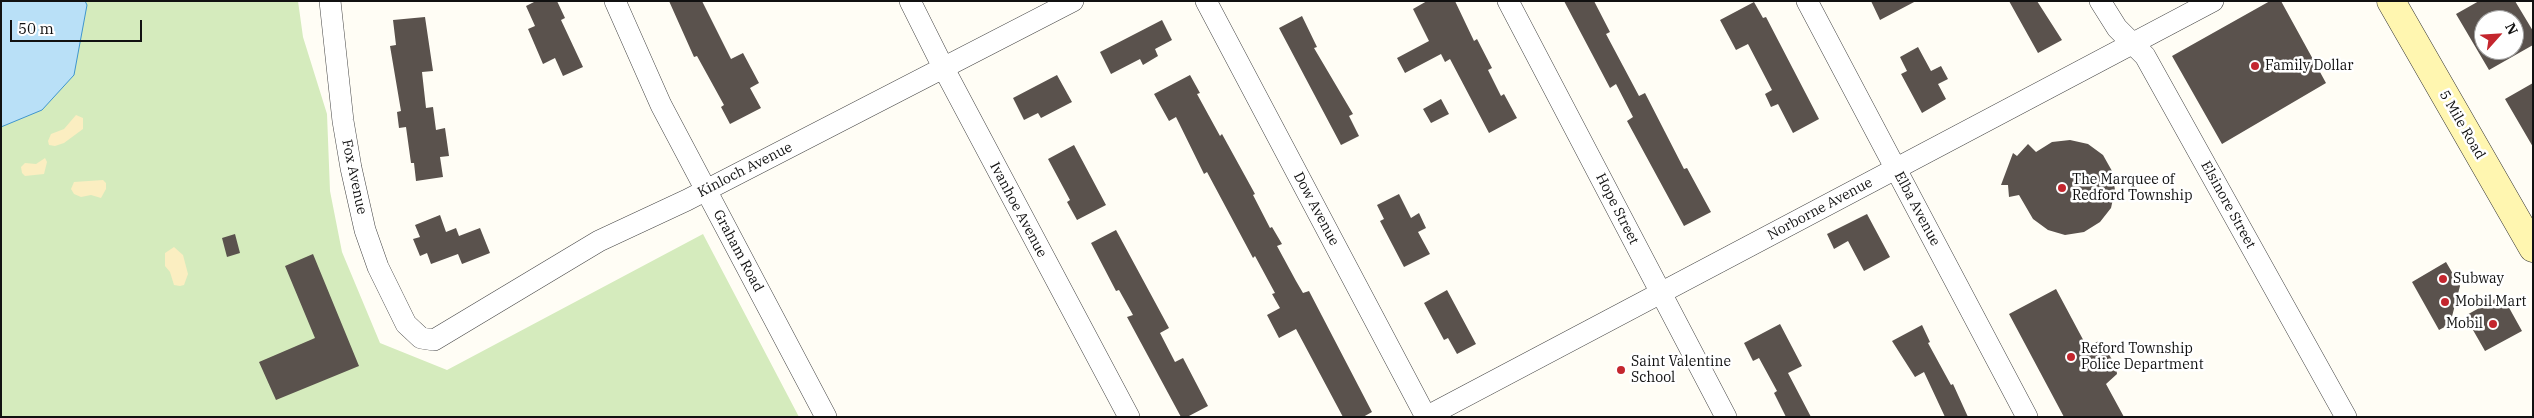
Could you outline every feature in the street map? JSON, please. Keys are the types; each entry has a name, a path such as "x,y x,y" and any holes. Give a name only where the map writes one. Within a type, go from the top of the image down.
{"main road":[{"name":"5 Mile Road","path":"2392,1 2533,248"}],"street":[{"name":"Fox Avenue","path":"330,1 343,121 365,230 378,267 406,324 421,338"},
{"name":"Graham Road","path":"616,1 643,69 826,417"},
{"name":"Ivanhoe Avenue","path":"910,1 943,67 1129,417"},
{"name":"Kinloch Avenue","path":"421,338 434,340 443,336 599,241 706,190 1073,1"},
{"name":"Dow Avenue","path":"1206,1 1426,417"},
{"name":"Hope Street","path":"1508,1 1726,417"},
{"name":"Elba Avenue","path":"1807,1 2027,417"},
{"name":"Elsinore Street","path":"2100,1 2112,23 2145,56 2346,417"},
{"name":"Norborne Avenue","path":"1426,417 2214,1"}],"green space":[{"path":"1,1 298,1 303,37 327,114 330,191 342,252 380,343 447,370 703,234 799,417 1,417"}],"sand":[{"path":"76,115 83,118 83,129 64,143 55,146 49,145 48,141 51,134 64,129"},
{"path":"45,158 47,162 44,174 25,176 22,173 21,167 25,163 36,164"},
{"path":"103,180 106,183 106,189 101,198 91,195 81,197 74,194 71,189 74,182"},
{"path":"174,247 183,255 188,274 184,285 180,286 174,285 170,272 165,266 165,253"}],"water":[{"path":"1,1 85,1 87,5 74,75 42,110 1,127"}],"building":[{"path":"536,1 557,1 565,18 561,20 583,67 563,76 555,58 543,64 528,29 535,26 526,6"},
{"path":"669,1 702,1 731,59 743,53 759,83 750,88 761,108 730,124 721,107 724,105 697,56 694,57"},
{"path":"1427,1 1455,1 1474,41 1477,39 1492,68 1488,70 1501,96 1504,94 1517,118 1489,133 1450,59 1445,62 1441,54 1405,73 1397,58 1429,41 1413,9"},
{"path":"1564,1 1594,1 1610,32 1606,34 1639,96 1645,93 1684,169 1687,168 1711,212 1684,226 1627,121 1633,117 1616,84 1610,88"},
{"path":"1871,1 1916,1 1880,20"},
{"path":"2009,1 2037,1 2062,40 2038,53"},
{"path":"2270,1 2281,1 2326,83 2222,144 2172,56"},
{"path":"2479,1 2515,1 2520,10 2474,10 2474,45 2456,14"},
{"path":"1754,2 1763,18 1766,17 1819,119 1793,133 1778,104 1771,107 1765,94 1772,90 1748,44 1736,50 1720,20"},
{"path":"1302,16 1317,47 1314,48 1353,114 1349,116 1359,136 1341,145 1279,28"},
{"path":"2524,16 2533,31 2533,45 2524,50"},
{"path":"425,17 433,71 422,72 426,108 433,107 436,130 445,128 449,156 440,157 443,177 416,181 414,163 411,163 406,127 399,128 397,112 401,111 390,46 396,45 393,20"},
{"path":"1162,20 1172,40 1155,49 1158,56 1143,65 1140,59 1111,74 1100,52"},
{"path":"1918,47 1931,71 1941,66 1948,79 1938,84 1946,99 1922,113 1901,74 1907,71 1900,57"},
{"path":"2483,60 2507,60 2489,70"},
{"path":"1057,75 1072,102 1041,118 1038,113 1024,120 1013,98"},
{"path":"1190,75 1200,93 1197,94 1220,136 1222,134 1255,194 1253,195 1270,228 1272,227 1282,244 1277,246 1303,293 1309,291 1372,412 1363,417 1343,417 1296,329 1279,338 1267,315 1280,308 1272,294 1275,293 1255,256 1253,258 1207,172 1204,174 1176,117 1169,121 1154,94"},
{"path":"2533,83 2533,147 2505,99"},
{"path":"1441,99 1449,114 1431,123 1423,109"},
{"name":"The Marquee of Redford Township","path":"2070,140 2088,144 2103,155 2112,171 2115,190 2111,208 2100,222 2084,232 2065,235 2048,230 2033,219 2019,195 2009,197 2008,185 2001,185 2013,153 2017,156 2028,144 2036,152 2052,142"},
{"path":"1074,145 1106,205 1077,220 1067,202 1070,200 1048,159"},
{"path":"1399,194 1411,218 1419,213 1426,228 1418,232 1430,254 1404,267 1380,221 1384,219 1377,205"},
{"path":"1867,214 1890,257 1864,271 1848,241 1834,249 1827,234"},
{"path":"440,215 446,232 456,228 459,236 480,228 490,253 462,264 458,254 431,264 427,253 420,256 413,239 420,237 415,225"},
{"path":"1116,230 1169,328 1160,333 1175,362 1183,358 1208,406 1187,417 1181,417 1127,317 1133,315 1119,290 1116,291 1091,243"},
{"path":"235,234 240,253 227,257 222,238"},
{"path":"313,254 359,366 276,400 259,362 315,338 285,266"},
{"path":"2446,262 2460,286 2450,324 2439,330 2412,282"},
{"name":"Reford Township Police Department","path":"2056,289 2087,347 2101,340 2116,367 2117,374 2106,384 2124,417 2064,417 2009,314"},
{"path":"1447,290 1476,344 1457,354 1448,338 1444,340 1424,303"},
{"path":"2502,295 2522,331 2485,351 2465,316"},
{"path":"1780,324 1802,366 1788,373 1811,417 1786,417 1774,393 1777,391 1759,358 1753,361 1744,343"},
{"path":"1922,325 1930,342 1928,343 1951,385 1953,384 1968,417 1945,417 1924,372 1915,377 1892,341"}],"place":[{"name":"Family Dollar","path":"2255,66"},
{"name":"The Marquee of Redford Township","path":"2062,188"},
{"name":"Subway","path":"2443,279"},
{"name":"Mobil Mart","path":"2445,302"},
{"name":"Mobil","path":"2493,324"},
{"name":"Reford Township Police Department","path":"2071,357"},
{"name":"Saint Valentine School","path":"1621,370"}]}
